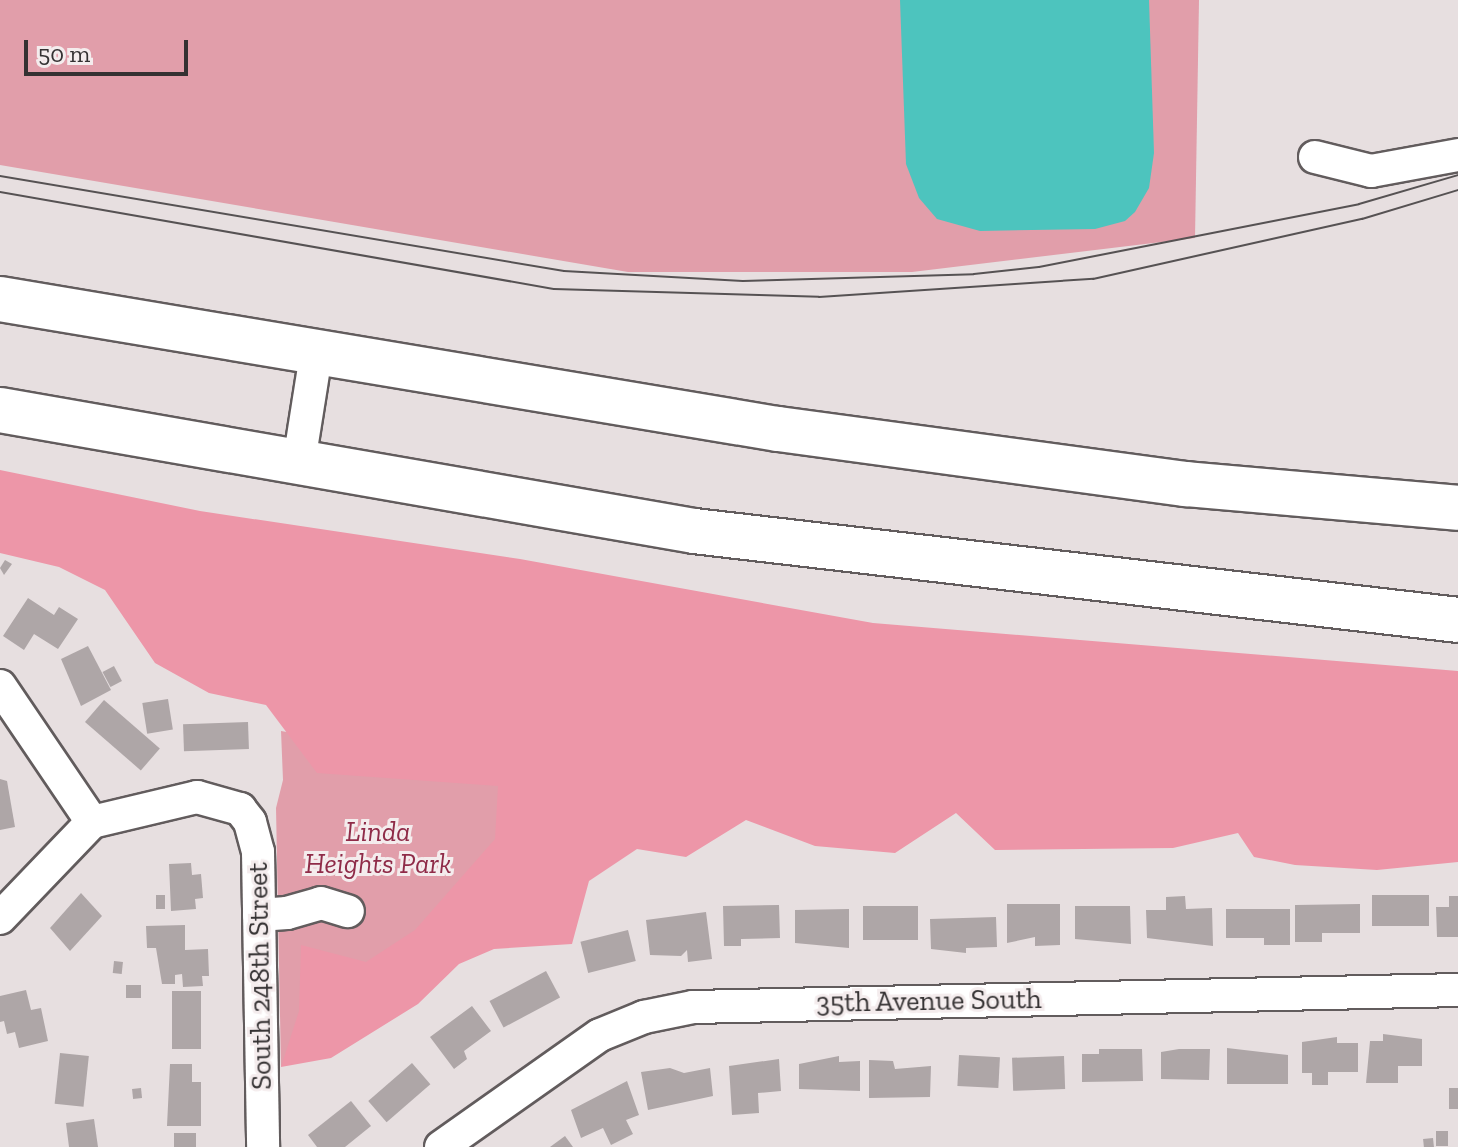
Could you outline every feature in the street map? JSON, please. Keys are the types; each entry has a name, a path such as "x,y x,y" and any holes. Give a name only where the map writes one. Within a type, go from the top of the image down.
{"highway":[{"path":"0,299 316,355 778,429 1170,482 1458,508"},
{"path":"0,410 694,531 1458,620"}],"street":[{"path":"1315,157 1371,171 1458,155"},
{"path":"299,462 316,355"},
{"path":"0,686 92,822 0,918"},
{"name":"South 248th Street","path":"92,822 197,797 240,809 256,840 263,1147"},
{"path":"259,915 287,913 321,903 348,911"},
{"name":"35th Avenue South","path":"441,1147 600,1035 644,1017 693,1007 1458,990"}],"green space":[{"path":"0,0 1199,0 1195,238 912,272 628,272 0,165"},
{"name":"Linda Heights Park","path":"281,731 506,770 510,861 281,1067 276,808 283,780"}],"shaded area":[{"path":"0,470 200,511 520,559 873,623 1458,671 1458,862 1377,870 1295,865 1254,857 1238,833 1173,848 995,850 956,813 895,853 815,846 746,820 686,857 637,849 589,881 572,944 494,949 459,964 418,1004 331,1058 281,1067 299,1011 301,945 366,962 415,930 495,839 498,786 317,773 266,705 209,693 155,663 105,590 59,567 0,553"}],"water":[{"path":"900,0 1149,0 1154,153 1149,188 1135,212 1125,221 1095,229 980,231 937,219 919,198 906,164"}],"building":[{"path":"5,560 12,564 4,575 0,568"},
{"path":"28,598 54,615 59,607 78,619 58,649 34,634 24,650 3,636"},
{"path":"88,646 111,690 81,706 61,659"},
{"path":"114,666 122,681 111,687 103,672"},
{"path":"168,699 173,730 147,734 142,703"},
{"path":"104,700 160,749 141,770 85,722"},
{"path":"248,722 249,749 184,751 183,724"},
{"path":"0,779 7,781 15,827 0,830"},
{"path":"191,863 192,875 201,874 203,898 195,899 196,909 171,911 169,864"},
{"path":"81,893 102,916 70,951 50,928"},
{"path":"156,895 165,895 165,909 156,909"},
{"path":"1372,895 1429,895 1429,926 1372,926"},
{"path":"1185,896 1186,909 1212,908 1213,946 1147,938 1146,910 1166,910 1166,897"},
{"path":"1449,896 1458,896 1458,937 1437,937 1436,907 1449,907"},
{"path":"1007,904 1060,904 1060,945 1035,946 1035,937 1007,943"},
{"path":"1360,904 1360,933 1322,933 1322,942 1295,942 1295,905"},
{"path":"779,905 780,938 741,939 741,946 724,946 723,906"},
{"path":"863,906 918,906 918,940 863,940"},
{"path":"1075,906 1130,906 1131,944 1075,939"},
{"path":"849,909 849,948 795,943 795,910"},
{"path":"1226,909 1290,909 1290,945 1264,945 1264,938 1226,938"},
{"path":"706,912 712,959 688,962 687,950 681,956 650,955 646,920"},
{"path":"996,917 997,947 966,948 966,953 931,949 930,919"},
{"path":"185,925 185,950 208,949 209,976 202,976 203,986 183,987 182,974 175,975 175,984 162,984 156,948 147,948 146,926"},
{"path":"628,930 636,961 588,973 580,942"},
{"path":"114,961 123,962 122,974 113,973"},
{"path":"546,971 560,997 504,1028 489,1001"},
{"path":"126,985 141,985 141,998 126,998"},
{"path":"26,990 31,1010 41,1008 48,1041 19,1048 15,1032 7,1034 4,1021 0,1022 0,996"},
{"path":"172,991 201,991 201,1049 172,1049"},
{"path":"472,1006 491,1031 464,1051 467,1059 454,1069 430,1037"},
{"path":"1383,1034 1422,1039 1422,1066 1398,1066 1398,1083 1366,1083 1370,1041 1383,1041"},
{"path":"1337,1037 1337,1043 1358,1043 1358,1072 1328,1072 1328,1085 1312,1085 1312,1073 1302,1073 1302,1042"},
{"path":"1227,1048 1288,1055 1288,1084 1227,1084"},
{"path":"1099,1049 1142,1049 1143,1081 1082,1082 1082,1054 1099,1054"},
{"path":"1210,1049 1209,1080 1161,1079 1161,1052"},
{"path":"60,1053 89,1056 84,1107 55,1104"},
{"path":"959,1055 1000,1057 998,1088 957,1086"},
{"path":"839,1056 839,1062 860,1061 860,1091 799,1089 799,1064"},
{"path":"1064,1056 1065,1089 1013,1091 1012,1058"},
{"path":"779,1059 781,1091 758,1093 759,1113 732,1115 729,1066"},
{"path":"869,1060 893,1061 895,1069 931,1066 930,1097 869,1098"},
{"path":"412,1063 430,1084 387,1122 368,1101"},
{"path":"170,1064 192,1064 192,1082 201,1082 201,1126 167,1126"},
{"path":"670,1068 684,1073 710,1068 713,1096 648,1110 641,1072"},
{"path":"627,1081 639,1115 626,1120 633,1134 611,1145 603,1128 581,1138 571,1110"},
{"path":"141,1088 142,1098 133,1099 132,1089"},
{"path":"1449,1088 1458,1088 1458,1109 1449,1109"},
{"path":"351,1101 371,1126 345,1147 317,1147 308,1135"},
{"path":"94,1119 98,1147 69,1147 66,1123"},
{"path":"1436,1131 1448,1131 1448,1146 1436,1146"},
{"path":"174,1133 196,1133 196,1147 174,1147"},
{"path":"565,1136 573,1147 550,1147"},
{"path":"1433,1138 1434,1147 1424,1147 1423,1139"}],"tram line":[{"path":"0,176 564,271 743,281 974,274 1039,267 1359,204 1458,175"},
{"path":"0,192 554,289 819,297 1093,279 1362,219 1458,190"}]}
